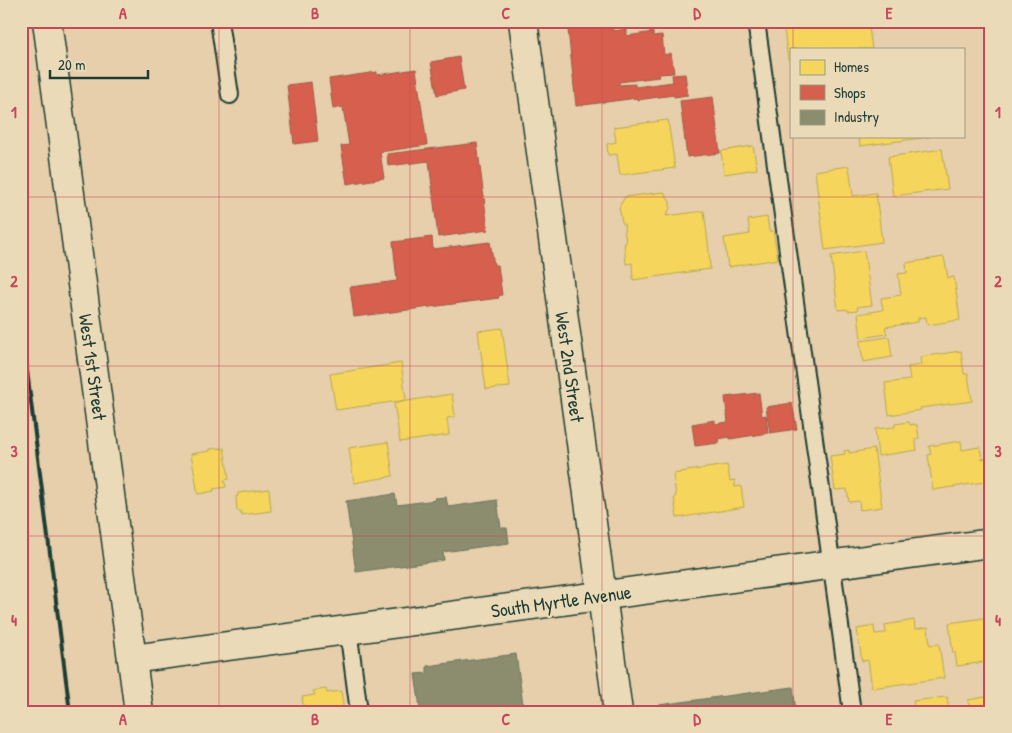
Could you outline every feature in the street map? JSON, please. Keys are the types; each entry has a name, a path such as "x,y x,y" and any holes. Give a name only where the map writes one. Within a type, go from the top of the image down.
{"street":[{"name":"West 1st Street","path":"47,21 139,712"},
{"name":"West 2nd Street","path":"523,21 618,712"},
{"name":"South Myrtle Avenue","path":"132,659 991,543"}],"lane":[{"path":"219,21 230,95"},
{"path":"756,21 852,712"},
{"path":"348,629 359,712"}],"building: Homes":[{"path":"868,21 872,48 790,48 790,59 788,59 783,22"},
{"path":"668,120 675,168 620,175 617,154 608,155 607,144 616,142 614,127"},
{"path":"859,138 921,138 860,146"},
{"path":"753,146 757,169 724,174 721,151"},
{"path":"942,149 948,189 893,196 888,157"},
{"path":"849,166 853,196 876,193 882,242 825,250 815,171"},
{"path":"664,192 670,202 670,208 666,216 704,211 710,269 633,280 632,263 626,264 625,226 622,222 619,207 625,197"},
{"path":"767,217 769,231 773,231 778,259 728,267 724,238 750,234 748,220"},
{"path":"864,251 872,305 857,307 858,310 838,310 831,256"},
{"path":"944,257 948,278 954,277 960,320 927,325 926,317 918,318 918,322 885,327 887,334 861,338 858,314 883,310 881,298 901,295 898,274 907,273 906,263"},
{"path":"502,328 510,387 486,389 478,331"},
{"path":"889,337 892,357 863,362 860,341"},
{"path":"961,351 964,374 968,374 972,401 920,408 921,410 889,415 885,383 910,380 908,367 921,365 920,357"},
{"path":"401,363 406,400 336,410 330,374"},
{"path":"452,394 455,417 447,418 449,435 400,442 394,403"},
{"path":"909,422 910,425 917,425 919,438 915,439 917,450 878,456 875,429 895,427 895,424"},
{"path":"961,441 962,450 980,447 982,459 991,457 991,481 933,490 928,455 931,454 929,446"},
{"path":"388,442 393,476 354,483 349,448"},
{"path":"224,448 229,479 224,480 226,487 198,494 191,454"},
{"path":"874,449 882,507 860,510 859,501 849,502 847,489 835,490 830,456 845,454 844,451 849,450 849,453"},
{"path":"727,465 730,481 735,480 735,487 741,486 744,507 677,518 673,474"},
{"path":"269,489 271,511 241,515 241,511 237,511 236,496 238,496 238,493"},
{"path":"991,617 991,661 957,666 955,652 953,653 949,623"},
{"path":"914,620 915,629 928,627 930,645 939,644 944,678 872,688 868,660 862,661 857,629 874,626 875,634 886,633 885,625"},
{"path":"326,689 327,693 341,691 344,712 304,712 302,697 315,695 313,691"},
{"path":"991,696 991,712 970,712 968,700"},
{"path":"947,697 949,712 915,712 913,701"}],"building: Shops":[{"path":"612,23 613,31 627,29 627,36 653,32 653,36 662,35 664,55 671,53 674,73 659,74 659,77 619,82 619,85 635,84 635,87 673,82 672,75 685,74 688,95 637,100 637,98 576,106 568,29"},
{"path":"459,57 464,90 437,95 431,62"},
{"path":"416,69 427,145 380,152 384,178 347,184 341,146 349,145 343,107 333,109 329,79 377,72 377,75"},
{"path":"311,82 318,141 294,144 287,85"},
{"path":"713,97 720,153 687,157 680,101"},
{"path":"477,143 488,230 438,237 429,161 388,166 387,154"},
{"path":"432,237 433,249 490,242 494,265 498,265 502,295 498,296 499,298 354,317 350,287 397,281 393,242"},
{"path":"759,393 762,416 766,415 768,433 718,439 719,443 695,446 692,424 715,420 715,424 728,422 725,397"},
{"path":"792,403 797,429 770,433 766,407"}],"building: Industry":[{"path":"395,494 397,505 446,497 448,507 497,500 501,528 507,528 509,543 443,552 444,560 356,572 346,501"},
{"path":"516,654 524,712 393,712 420,708 415,674 427,673 427,666"},
{"path":"793,687 796,712 660,712 659,705"}],"railway":[{"path":"21,323 70,712"}]}
